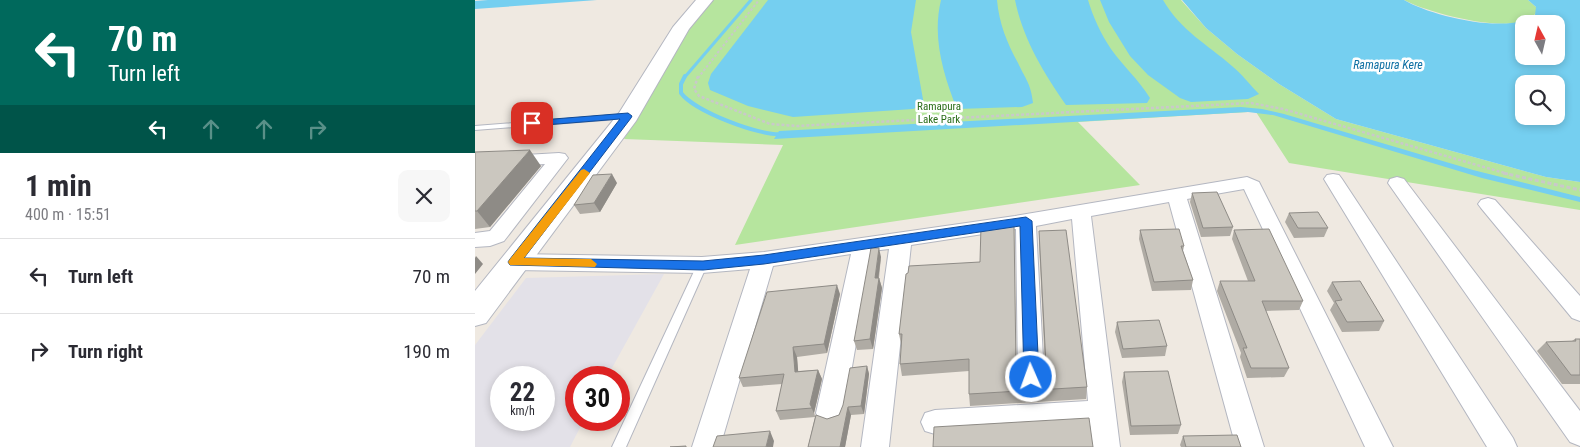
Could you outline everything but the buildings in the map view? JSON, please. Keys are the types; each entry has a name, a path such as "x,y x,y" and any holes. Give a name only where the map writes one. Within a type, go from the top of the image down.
{"main road":[{"path":"475,314 483,293 515,262 628,116 682,27 705,0"}],"street":[{"path":"475,163 559,157 497,236 492,239 475,240"},
{"path":"550,169 588,167"},
{"path":"1333,179 1503,447"},
{"path":"515,262 703,265 764,260 1026,221 1243,182 1253,186 1379,447"},
{"path":"1397,183 1580,432"},
{"path":"1176,194 1250,447"},
{"path":"1488,204 1580,312"},
{"path":"1081,211 1106,447"},
{"path":"1026,221 1031,377"},
{"path":"875,447 901,240"},
{"path":"829,412 863,245"},
{"path":"707,447 764,260"},
{"path":"935,422 1103,412"}],"lane":[{"path":"475,128 628,116"},
{"path":"619,447 703,265"}],"path":[{"path":"759,0 698,76 694,89 699,96 770,124 797,126 1251,103 1283,109 1495,171 1580,190"}],"shaded area":[{"path":"664,274 613,366 565,366 565,431 578,431 570,447 475,447 475,345 526,278"}],"green space":[{"name":"Ramapura Lake Park","path":"711,0 1181,0 1206,28 1237,54 1279,84 1336,119 1546,177 1580,182 1580,210 1289,163 1256,112 1248,112 1078,122 1140,185 735,245 783,145 624,139 690,26"},
{"path":"1404,0 1528,0 1536,7 1537,11 1532,15 1515,15 1515,23 1495,23 1474,21 1415,5"}],"water":[{"path":"597,0 475,9 475,1"},
{"path":"768,0 916,0 911,32 924,105 913,109 793,117 748,106 710,90 708,83 711,74"},
{"path":"941,0 997,0 1004,33 1029,86 1033,103 1022,107 957,109 943,69 938,42"},
{"path":"1015,0 1088,0 1107,43 1150,98 1147,103 1066,105 1035,55 1023,28"},
{"path":"1100,0 1163,0 1186,29 1236,69 1259,94 1248,99 1191,102 1180,98 1148,75 1130,56 1109,22"},
{"name":"Ramapura Kere","path":"1182,0 1404,0 1432,12 1469,21 1489,23 1515,22 1515,65 1565,65 1565,15 1535,15 1536,7 1528,0 1580,0 1580,182 1546,177 1336,119 1279,84 1237,54 1206,28"},
{"path":"1241,107 1284,114 1473,170 1580,197 1580,202 1482,178 1273,115 1248,112 774,139 779,131"}],"waterway":[{"path":"684,78 751,0"},
{"path":"684,78 681,84 681,93 688,100 713,115 744,127 773,134 783,134"}],"slow traffic":[{"path":"584,173 515,262 591,264"}],"route":[{"path":"532,123 628,116 515,262 703,265 764,260 1026,221 1031,377"}]}
